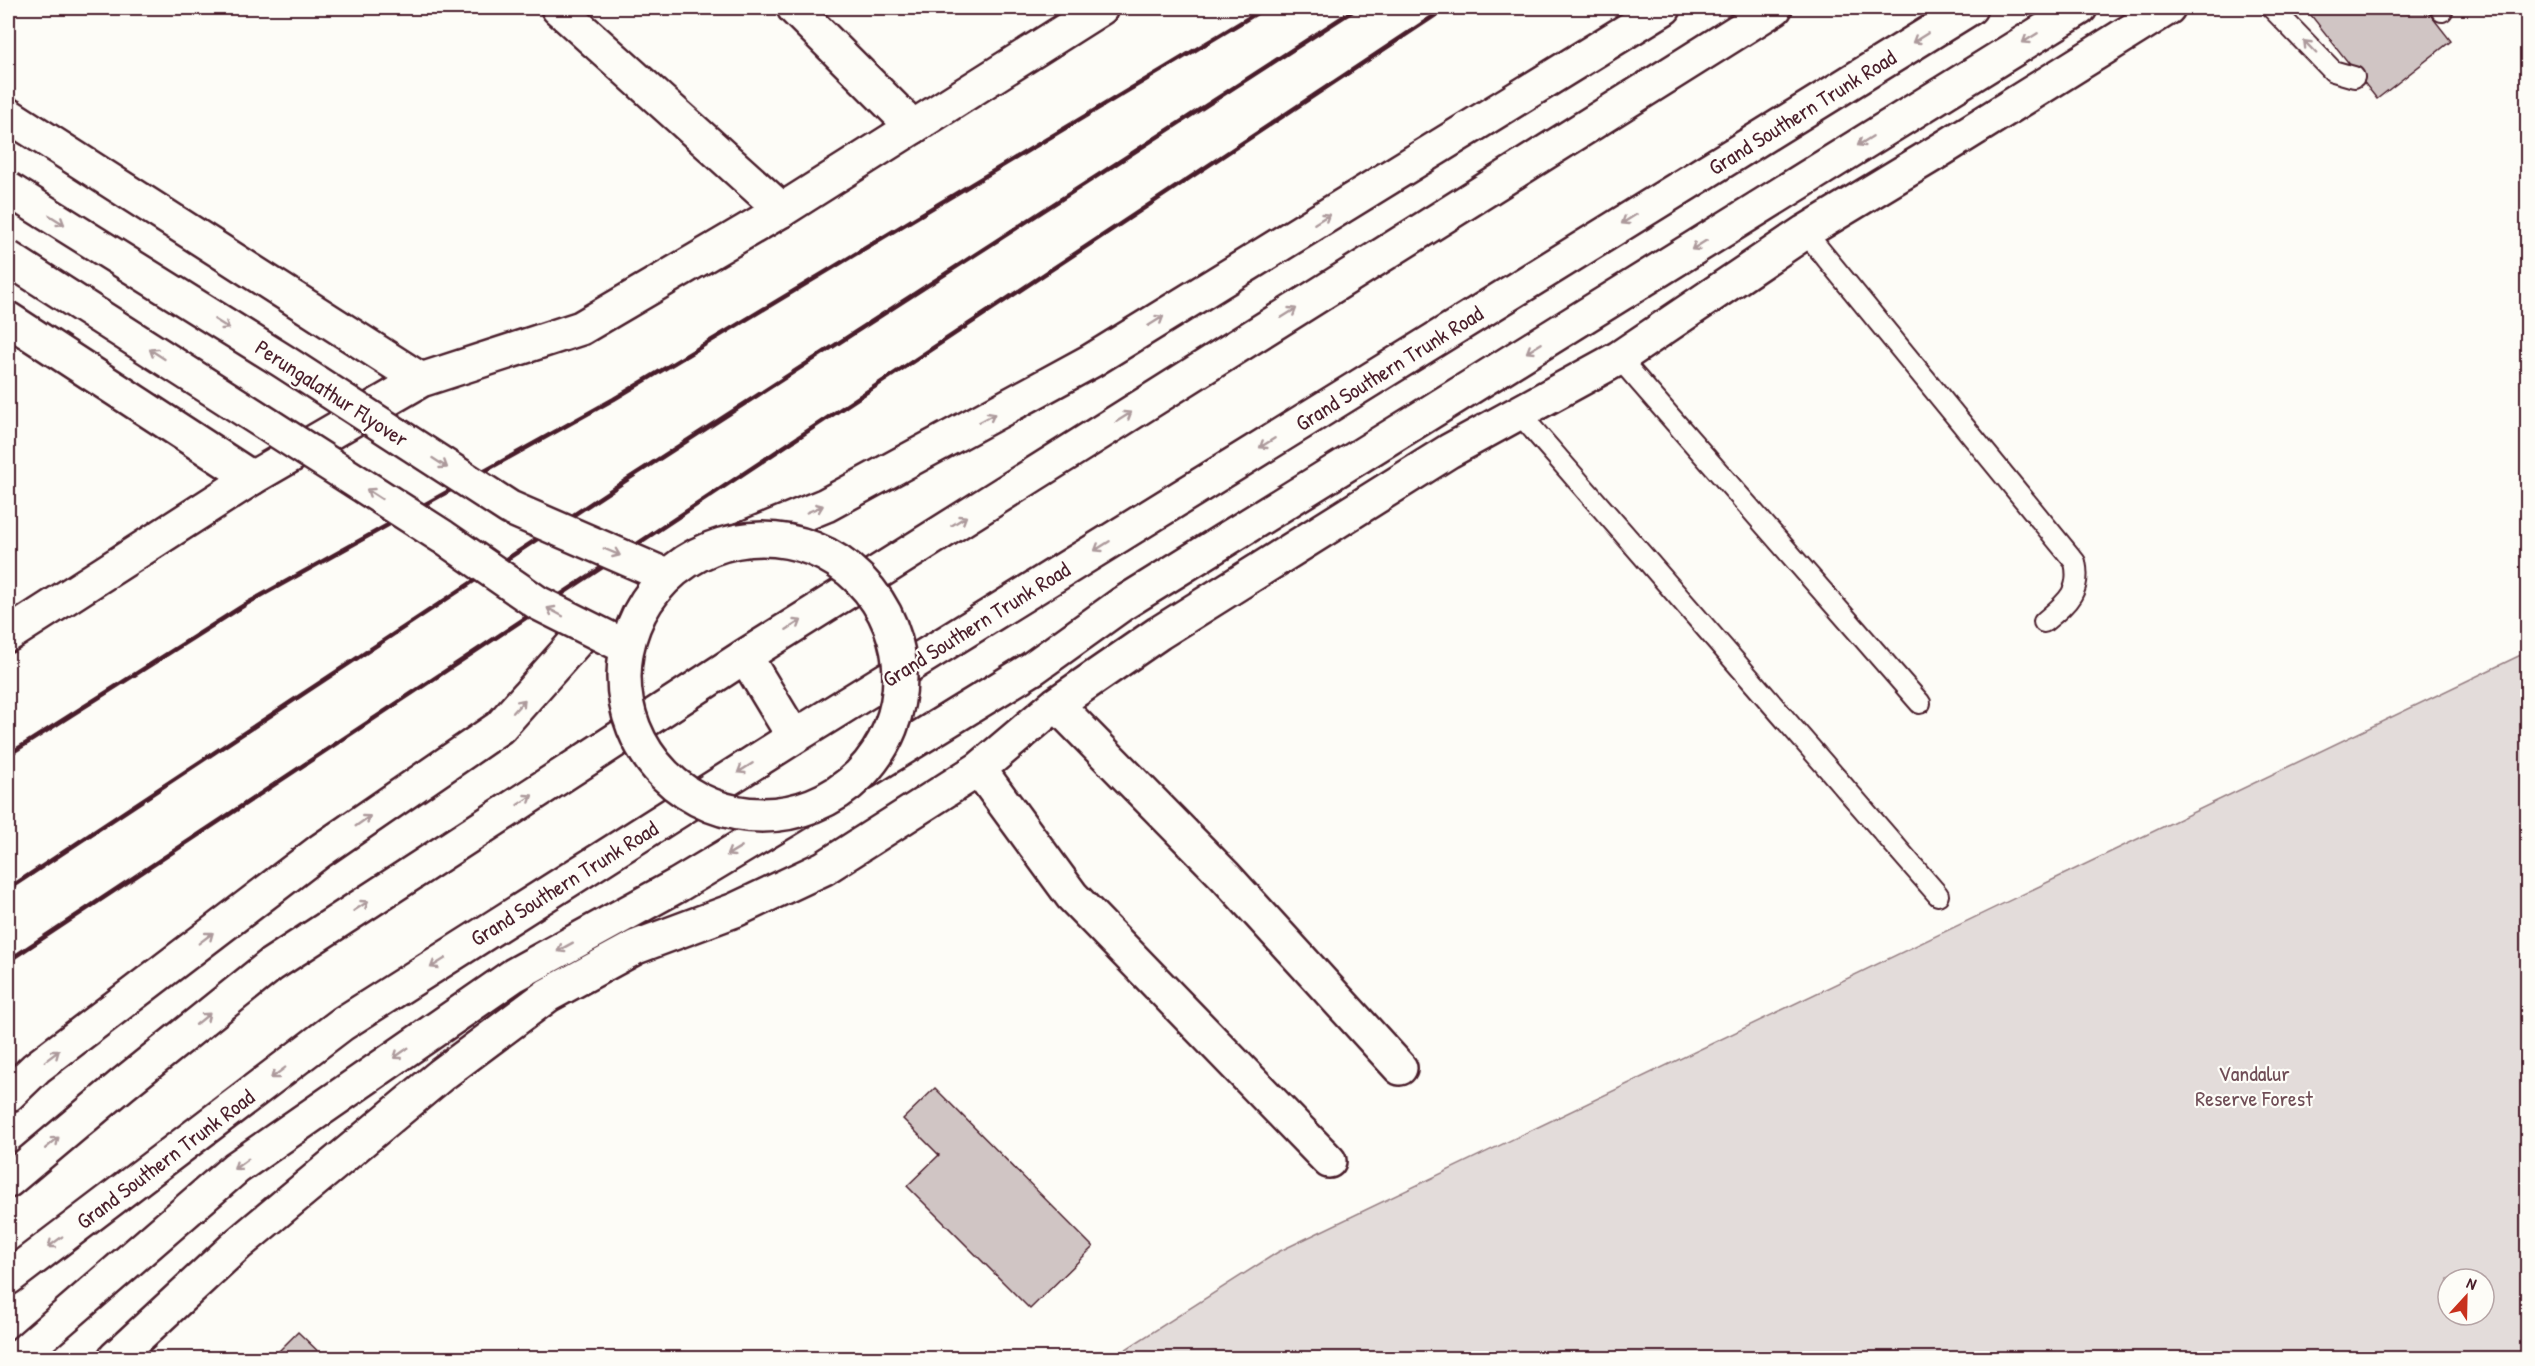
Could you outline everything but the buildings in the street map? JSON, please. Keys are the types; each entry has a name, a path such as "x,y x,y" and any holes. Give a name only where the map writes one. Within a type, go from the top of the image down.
{"main road":[{"path":"558,8 782,210"},
{"path":"794,8 913,127"},
{"path":"8,635 252,478 421,380 580,328 782,210 1101,8"},
{"path":"802,810 755,816 709,804 668,778 639,740 624,695 626,647 641,609 667,576 701,552 741,540 826,505 1091,361 1664,8"},
{"path":"8,1180 271,965 745,656 1775,8"},
{"name":"Grand Southern Trunk Road","path":"8,1278 342,1024 794,737 1970,8"},
{"path":"17,1359 246,1161 514,975 678,885 802,810 836,795 864,772 1033,668 1122,604 2080,8"},
{"path":"115,1359 237,1245 441,1075 548,995 636,947 735,910 824,868 979,769 1056,704 1169,627 1449,451 1619,358 1805,232 2168,8"},
{"path":"8,114 421,380"},
{"name":"Perungalathur Flyover","path":"8,189 283,361 510,508 667,576"},
{"path":"8,258 443,537 538,603 626,647"},
{"path":"8,319 252,478"},
{"path":"741,540 784,540 825,554 860,578 885,613 899,653 900,696 888,736 864,772"},
{"path":"8,1095 36,1068 320,851 500,727 587,629"},
{"path":"745,656 794,737"},
{"path":"1056,704 1226,876 1400,1068"},
{"path":"979,769 1072,896 1329,1161"}],"lane":[{"path":"2272,8 2333,71 2354,77"},
{"path":"1805,232 2074,562 2078,574 2069,600 2044,622"},
{"path":"1619,358 1920,704"},
{"path":"1518,412 1938,895"}],"green space":[{"name":"Vandalur Reserve Forest","path":"2527,652 2527,1358 1112,1358 1278,1252"}],"railway":[{"path":"8,755 246,604 614,399 1265,8"},
{"path":"8,889 631,477 1357,8"},
{"path":"8,961 1446,8"}]}
